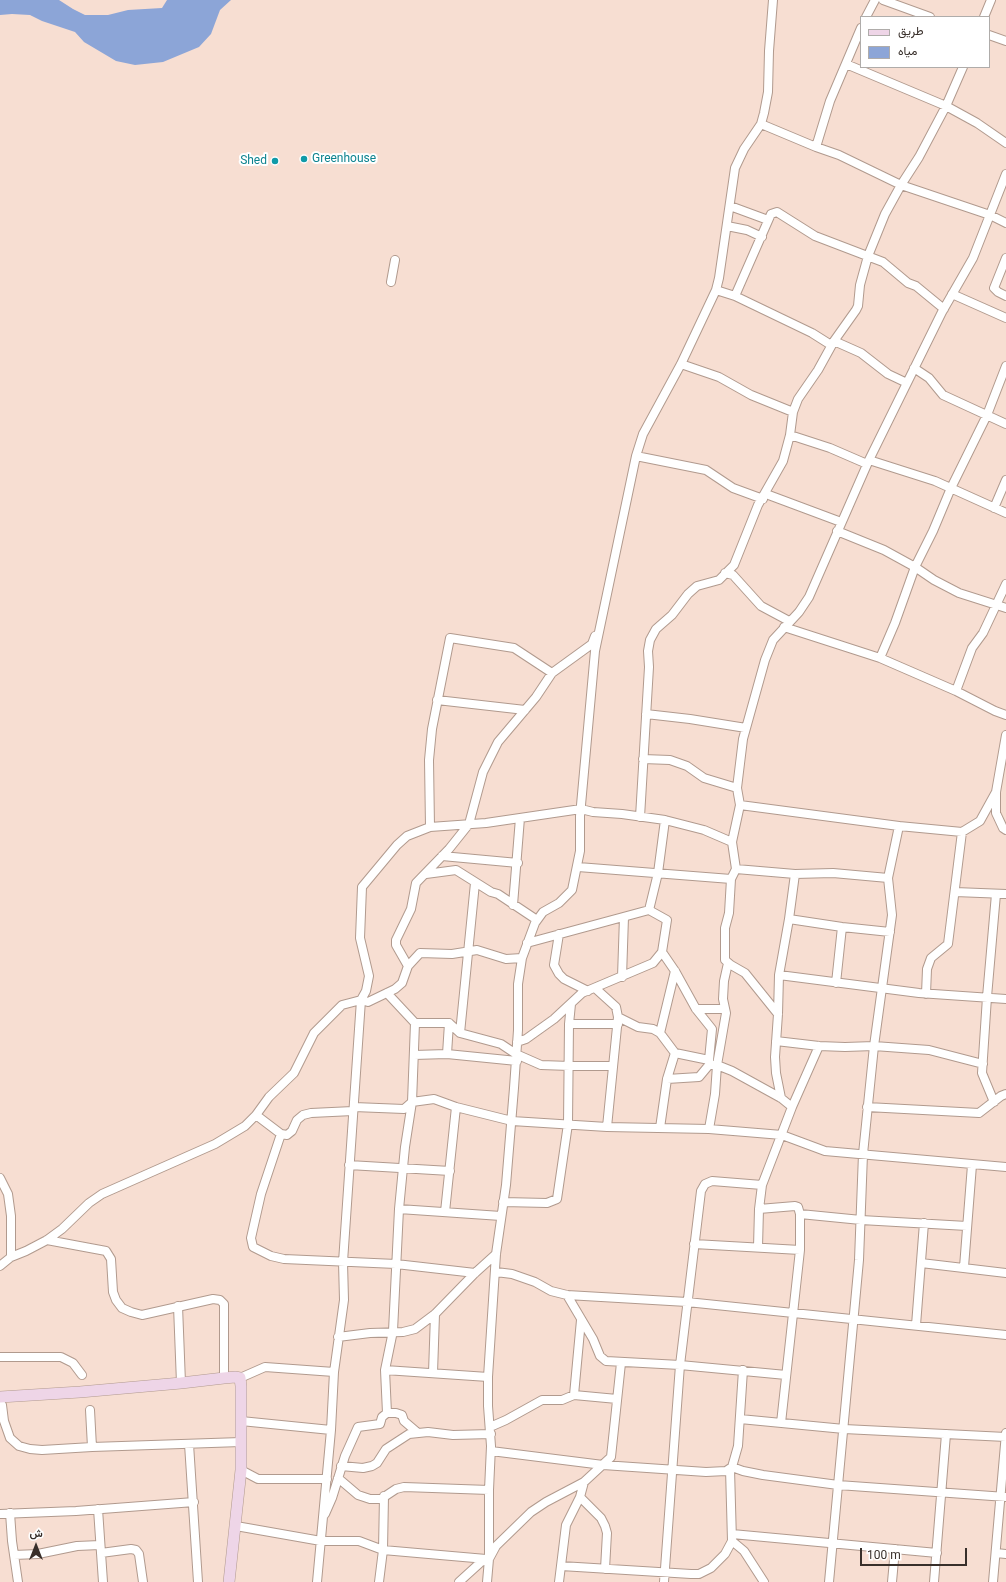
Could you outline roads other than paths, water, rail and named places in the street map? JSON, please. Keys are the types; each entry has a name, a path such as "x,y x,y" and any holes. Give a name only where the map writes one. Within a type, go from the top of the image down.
{"street":[{"path":"487,1582 489,1559 489,1490 491,1452 488,1377 496,1254 504,1202 512,1121 517,1042 518,984 522,958 527,943 543,912 559,903 572,890 578,867 580,851 581,809 595,651 636,456 643,434 681,364 716,290 735,168 744,149 761,124 768,92 769,51 773,0"},
{"path":"867,16 875,0"},
{"path":"883,0 927,16"},
{"path":"984,16 991,0"},
{"path":"816,147 830,101 860,30"},
{"path":"990,35 1006,41"},
{"path":"846,64 946,106 977,124 1006,144"},
{"path":"640,816 649,667 648,651 650,640 656,629 672,615 688,594 697,586 719,580 734,564 764,496 782,461 790,435 792,412 800,396 818,370 832,343 858,306 860,285 868,256 885,214 919,157 946,106 962,68"},
{"path":"761,124 839,155 901,185 990,215 1006,223"},
{"path":"778,1014 746,973 725,960 725,928 731,879 736,869 732,842 740,806 737,788 743,739 765,660 773,640 809,597 868,462 944,309 973,258 1006,174"},
{"path":"730,206 768,220"},
{"path":"735,296 771,214 777,212 815,236 883,262 908,283 916,286 944,309"},
{"path":"727,226 746,230 762,237"},
{"path":"1006,258 994,288 1006,296"},
{"path":"391,282 395,260"},
{"path":"716,290 735,296 832,343 861,352 888,374 907,383"},
{"path":"952,294 1006,318"},
{"path":"681,364 718,377 751,395 792,412"},
{"path":"880,658 895,623 915,567 987,414 1006,366"},
{"path":"914,368 929,378 943,395 1006,424"},
{"path":"790,435 868,462 935,481 1006,513"},
{"path":"636,456 706,470 733,488 764,496 841,522"},
{"path":"994,508 1006,480"},
{"path":"837,531 884,550 959,593 1006,608"},
{"path":"725,573 733,575 761,606 787,624 880,658 956,691 1006,715"},
{"path":"956,691 972,648 983,633 1006,584"},
{"path":"408,966 396,946 396,940 411,909 416,883 459,838 468,824 483,772 490,755 498,742 536,697 552,673 592,644 601,622"},
{"path":"430,827 429,760 432,729 450,638 514,648 552,673"},
{"path":"437,700 525,710"},
{"path":"646,714 746,728"},
{"path":"1006,735 996,792 996,813 1003,828 1006,830"},
{"path":"643,759 670,760 687,766 704,778 737,788"},
{"path":"740,806 899,826 962,832 980,821 996,792"},
{"path":"317,1582 331,1430 334,1372 344,1300 343,1262 360,1000 366,991 369,976 360,938 362,887 397,845 407,836 430,827 520,818 581,809 593,812 640,816 665,820 704,830 732,842"},
{"path":"513,905 518,863 520,818"},
{"path":"649,910 658,873 665,820"},
{"path":"830,1582 859,1260 863,1154 867,1107 881,988 892,915 888,878 899,826"},
{"path":"926,994 927,969 931,958 948,944 962,832"},
{"path":"442,856 518,863"},
{"path":"578,867 731,879"},
{"path":"736,869 795,874 833,873 888,878"},
{"path":"426,874 456,870 491,892 498,894 513,905 526,911 538,920"},
{"path":"780,1098 776,1073 779,975 795,874"},
{"path":"460,1033 476,882"},
{"path":"955,892 1006,894"},
{"path":"994,1102 982,1074 996,894"},
{"path":"517,1042 526,1039 554,1019 582,994 653,963 662,952 667,920 649,910 527,943"},
{"path":"622,977 624,917"},
{"path":"789,919 890,932"},
{"path":"836,983 842,927"},
{"path":"559,934 554,965 559,974 564,979 591,990 616,1007 618,1021 612,1066 607,1127"},
{"path":"0,1266 10,1257 26,1251 47,1240 62,1229 89,1203 102,1194 214,1144 245,1126 256,1115 269,1097 294,1073 314,1033 342,1005 360,1000 368,1002 399,986 408,966 420,953 452,954 469,951 486,952 506,959 522,958"},
{"path":"662,952 675,971 696,1008 712,1029 712,1063 715,1094 709,1129"},
{"path":"667,1079 699,1077 712,1063 723,1031 726,1013 723,999 724,981 728,963"},
{"path":"660,1033 675,971"},
{"path":"779,975 926,994 1006,999"},
{"path":"322,1518 329,1507 341,1466 358,1427 380,1424 382,1417 387,1412 385,1370 393,1331 399,1209 412,1102 415,1023 386,993"},
{"path":"504,1202 547,1203 558,1199 568,1124 570,1066 569,1024 571,1004"},
{"path":"696,1008 725,1009"},
{"path":"569,1024 618,1021 638,1027 653,1029 660,1033 675,1053 712,1063 780,1098 792,1108"},
{"path":"415,1023 449,1023 460,1033 501,1044 516,1058"},
{"path":"447,1054 449,1023"},
{"path":"712,1029 723,1031"},
{"path":"776,1041 820,1046 874,1046 929,1050 983,1064"},
{"path":"758,1247 759,1209 762,1186 792,1108 820,1046"},
{"path":"660,1128 667,1079 675,1053"},
{"path":"414,1055 447,1054 516,1058 541,1065 612,1066"},
{"path":"867,1107 979,1113 1006,1094"},
{"path":"256,1115 281,1134 287,1134 290,1133 297,1120 303,1115 311,1113 353,1109 404,1109 412,1102 434,1099 456,1107 512,1121 607,1127 709,1129 782,1135 825,1151 1006,1167"},
{"path":"445,1212 456,1107"},
{"path":"281,1134 262,1194 251,1238 252,1247 270,1256 284,1259 396,1264 475,1273"},
{"path":"350,1165 450,1171"},
{"path":"964,1267 972,1165"},
{"path":"0,1178 8,1194 10,1209 10,1257"},
{"path":"664,1582 680,1365 701,1191 705,1184 716,1180 762,1186"},
{"path":"759,1209 795,1206 798,1207 800,1214 800,1250 781,1423"},
{"path":"399,1209 501,1216"},
{"path":"800,1214 861,1220 967,1226"},
{"path":"916,1326 924,1223"},
{"path":"47,1240 106,1251 111,1259 113,1292 116,1300 122,1308 142,1315 213,1299 220,1300 224,1304 224,1378"},
{"path":"694,1244 800,1250"},
{"path":"338,1337 393,1331 403,1332 415,1329 435,1314 496,1254"},
{"path":"921,1264 964,1267 1006,1273"},
{"path":"496,1272 512,1274 535,1282 551,1291 567,1295 687,1302 1006,1335"},
{"path":"567,1295 594,1339 600,1356 606,1361 680,1365 786,1374"},
{"path":"178,1306 181,1383"},
{"path":"433,1373 435,1314"},
{"path":"574,1395 581,1320"},
{"path":"0,1357 61,1357 72,1363 82,1374"},
{"path":"459,1582 481,1562 489,1559 496,1546 531,1512 546,1502 584,1482 611,1457 622,1363"},
{"path":"0,1397 80,1392 235,1377 240,1378 265,1367 334,1372"},
{"path":"385,1370 488,1377"},
{"path":"561,1566 691,1574 705,1571 720,1561 729,1549 732,1538 731,1468 738,1446 743,1370"},
{"path":"229,1582 241,1470 240,1378"},
{"path":"341,1466 363,1468 372,1466 377,1463 386,1449 409,1434 418,1433 453,1435 491,1430 542,1400 562,1400 574,1395 617,1399"},
{"path":"0,1403 2,1405 4,1421 10,1438 19,1446 30,1449 42,1450 241,1442"},
{"path":"90,1410 92,1447"},
{"path":"387,1412 402,1415 404,1421 418,1433"},
{"path":"740,1419 844,1429 1006,1437"},
{"path":"241,1421 331,1430"},
{"path":"993,1582 1003,1496 1006,1433"},
{"path":"934,1582 946,1434"},
{"path":"190,1444 198,1582"},
{"path":"491,1452 603,1465 713,1472 731,1468 763,1475 838,1485 1003,1496"},
{"path":"241,1470 258,1479 327,1479"},
{"path":"338,1478 358,1495 370,1499 381,1499 396,1489 404,1487 489,1490"},
{"path":"559,1582 566,1525 580,1497 584,1482"},
{"path":"379,1582 383,1550 384,1496"},
{"path":"580,1497 601,1518 605,1526 607,1533 605,1569"},
{"path":"0,1514 194,1502"},
{"path":"98,1509 103,1582"},
{"path":"10,1513 18,1582"},
{"path":"236,1526 321,1541 359,1541 383,1550 489,1559"},
{"path":"732,1538 833,1544 936,1554"},
{"path":"732,1538 744,1551 764,1582"},
{"path":"14,1555 38,1554 77,1546 100,1549 131,1548 136,1550 139,1554 142,1582"},
{"path":"892,1582 895,1549"},
{"path":"996,1553 1006,1554"}],"water":[{"path":"0,0 59,0 85,15 108,15 128,10 162,8 167,0 231,0 220,10 211,34 199,47 163,62 135,65 116,61 84,42 75,32 42,21 30,15 0,15"}],"place":[{"name":"Greenhouse","path":"304,159"},
{"name":"Shed","path":"275,161"}]}
